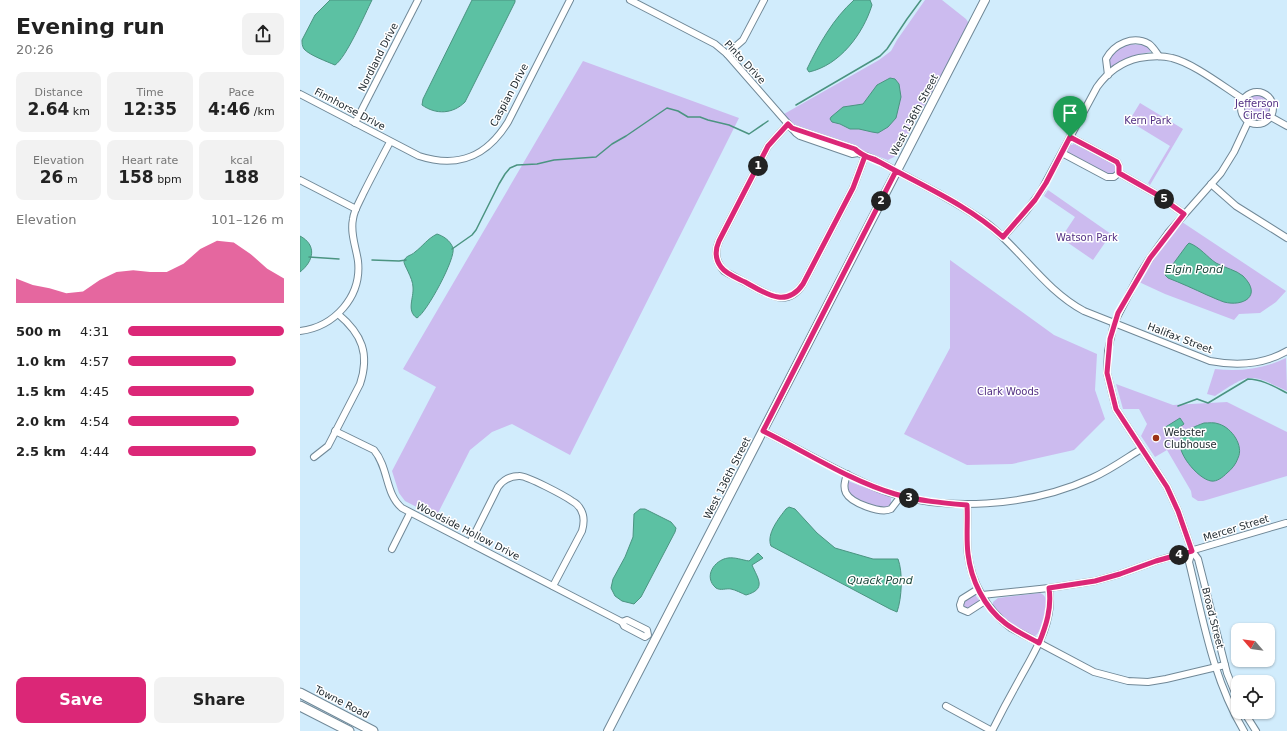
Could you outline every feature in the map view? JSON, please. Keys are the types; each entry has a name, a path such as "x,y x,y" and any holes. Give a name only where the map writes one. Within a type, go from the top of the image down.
{"main road":[{"name":"Towne Road","path":"300,693 373,731"},
{"path":"300,706 350,731"}],"street":[{"name":"Nordland Drive","path":"355,123 418,0"},
{"name":"Caspian Drive","path":"390,142 429,160 441,161 461,159 479,153 487,148 496,140 508,122 570,0"},
{"name":"Pinto Drive","path":"630,0 708,40 727,54 800,136 852,154 861,154 874,159 962,207 988,224 1003,237"},
{"path":"727,54 743,40 764,0"},
{"name":"West 136th Street","path":"608,731 985,0"},
{"path":"1108,75 1106,59 1115,48 1123,43 1142,41 1152,46 1159,56"},
{"path":"1003,237 1035,200 1062,153 1093,93 1108,75 1126,62 1143,57 1159,56 1173,58 1243,99"},
{"path":"1263,92 1267,94 1273,103 1274,109 1272,117 1263,124 1258,125 1248,122 1243,117 1241,112 1243,99 1250,93 1263,92"},
{"name":"Finnhorse Drive","path":"300,94 390,142"},
{"path":"1272,117 1287,126"},
{"name":"Broad Street","path":"1231,681 1225,665 1198,559 1192,551 1178,511 1167,487 1116,409 1107,373 1107,357 1114,323 1131,289 1150,258 1184,214 1212,184 1231,158 1248,122"},
{"path":"790,126 768,146 717,246 716,255 721,268 728,273 775,297 788,296 797,292 803,284 853,188 861,154"},
{"path":"1070,137 1117,162 1119,166 1119,173"},
{"path":"300,331 322,325 338,314 352,296 358,276 358,261 352,224 353,217 390,142"},
{"path":"1062,153 1107,177 1114,177 1119,173"},
{"path":"1119,173 1156,194 1184,214"},
{"path":"300,180 356,209"},
{"path":"1212,184 1236,206 1287,238"},
{"name":"Halifax Street","path":"1003,237 1041,278 1066,300 1084,311 1198,357 1221,363 1244,364 1268,359 1287,351"},
{"path":"314,457 328,446 360,384 363,374 365,358 360,340 355,331 338,314"},
{"name":"Woodside Hollow Drive","path":"335,431 374,450 382,463 393,497 398,505 410,514 470,543 622,622 627,620 647,630 648,634 656,639"},
{"path":"763,431 881,490 901,496 928,501 967,505 1014,500 1064,489 1105,472 1141,449"},
{"path":"847,474 844,488 848,496 855,501 874,509 883,511 892,510 901,496"},
{"path":"470,543 498,487 501,483 510,478 523,476 571,500 580,509 584,520 584,526 553,586"},
{"path":"967,505 968,554 971,572 978,589 1004,622 1039,643 1094,672 1128,681 1148,682 1225,665"},
{"path":"392,549 410,514"},
{"name":"Mercer Street","path":"982,595 1081,584 1287,524"},
{"name":"Broad Street","path":"1192,551 1189,562 1220,684 1244,731"},
{"path":"946,706 992,731 1046,627 1049,614 1049,588"},
{"path":"978,589 962,599 960,605 962,609 965,611 972,611 986,601"},
{"path":"1248,719 1256,731"},
{"path":"350,731 355,722"}],"green space":[{"path":"925,0 942,0 966,19 970,25 894,157 888,160 802,128 786,117 784,114 879,60 891,51"},
{"path":"1126,44 1144,45 1150,49 1150,52 1129,57 1110,68 1109,63 1113,53"},
{"path":"583,61 739,118 570,455 512,424 492,432 470,450 436,517 405,501 399,493 392,471 436,387 403,369"},
{"name":"Jefferson Circle","path":"1257,95 1266,99 1270,108 1266,117 1257,121 1248,117 1244,108 1248,99"},
{"name":"Kern Park","path":"1140,103 1183,129 1150,185 1148,183 1170,146 1129,121"},
{"path":"1074,144 1114,164 1116,168 1115,173 1110,176 1068,154 1068,146"},
{"name":"Watson Park","path":"1048,190 1111,234 1093,260 1061,238 1075,217 1044,196"},
{"path":"1182,222 1286,291 1276,302 1260,313 1239,314 1234,320 1165,294 1139,282 1155,256"},
{"name":"Clark Woods","path":"950,260 1054,335 1097,354 1095,390 1105,419 1074,450 1012,464 967,465 904,434 950,348"},
{"path":"1286,358 1287,391 1265,381 1250,378 1236,383 1215,396 1207,394 1215,369 1251,369 1269,365"},
{"path":"1116,384 1173,405 1227,402 1287,432 1287,476 1203,501 1198,501 1192,497 1191,491 1167,450 1155,457 1141,436 1147,424 1139,409 1123,409"},
{"path":"848,481 888,496 891,498 891,505 888,508 860,502 851,496 847,490 846,483"},
{"path":"1040,593 1045,597 1046,605 1042,624 1035,636 1031,636 1008,621 993,607 993,602 998,598"},
{"path":"975,595 979,600 978,603 967,610 962,607 963,601"}],"water":[{"path":"330,0 372,0 350,45 335,65 310,54 304,49 302,43 302,40 315,15"},
{"path":"472,0 515,0 515,2 465,102 455,109 444,112 427,108 422,105 423,99"},
{"path":"854,0 870,0 872,5 863,27 849,47 831,63 809,72 807,69 827,32 839,15"},
{"path":"890,78 895,79 899,84 901,97 896,118 888,127 878,133 859,129 850,129 832,122 830,119 831,117 843,107 863,104 877,85"},
{"path":"437,234 444,237 450,243 453,248 453,254 446,273 434,296 422,314 417,318 412,312 411,308 413,283 404,261 430,238"},
{"path":"300,236 309,244 312,253 311,258 305,268 300,272"},
{"name":"Elgin Pond","path":"1189,243 1197,247 1216,263 1243,276 1249,283 1251,289 1251,294 1248,298 1238,303 1224,302 1168,278 1165,275"},
{"path":"1180,418 1184,424 1168,435 1164,428"},
{"path":"1204,423 1217,423 1224,426 1236,438 1239,448 1238,458 1234,466 1224,476 1215,481 1206,479 1194,470 1188,464 1181,450 1181,437 1185,432"},
{"name":"Quack Pond","path":"789,507 795,509 817,533 835,548 873,559 898,559 901,571 901,585 900,600 897,612 771,546 770,536 774,526"},
{"path":"640,509 645,509 671,522 676,528 641,597 634,604 622,601 615,596 611,588 613,579 625,557 633,537 634,514"},
{"path":"758,553 763,558 752,565 759,583 759,587 753,593 746,595 731,589 716,588 712,584 710,574 718,562 728,558 749,561"}],"waterway":[{"path":"796,105 880,56 887,49 921,0"},
{"path":"452,249 472,235 476,230 505,174 510,168 517,165 537,164 554,160 596,157 612,144 667,108 678,111 688,117 700,117 729,125 749,134 768,121"},
{"path":"309,257 339,259"},
{"path":"372,260 406,260"},
{"path":"1178,406 1197,399 1208,403 1248,379 1263,382 1287,393"}],"place":[{"name":"Webster Clubhouse","path":"1156,438"}],"route":[{"path":"1070,137 1046,183 1035,200 1028,210 1003,237 988,224 962,207 906,176 874,159 858,153 855,149 792,128 788,124 768,146 719,241 716,250 719,263 724,271 771,296 781,298 793,295 803,284 853,188 865,156 874,159 896,171 763,431 852,477 881,490 928,501 967,505 968,554 974,582 990,608 1004,622 1011,628 1039,643 1046,627 1049,614 1049,588 1095,581 1192,551 1184,526 1167,487 1121,419 1116,409 1107,373 1110,339 1118,313 1150,258 1184,214 1156,194 1119,173 1120,169 1117,162 1070,137"}]}
